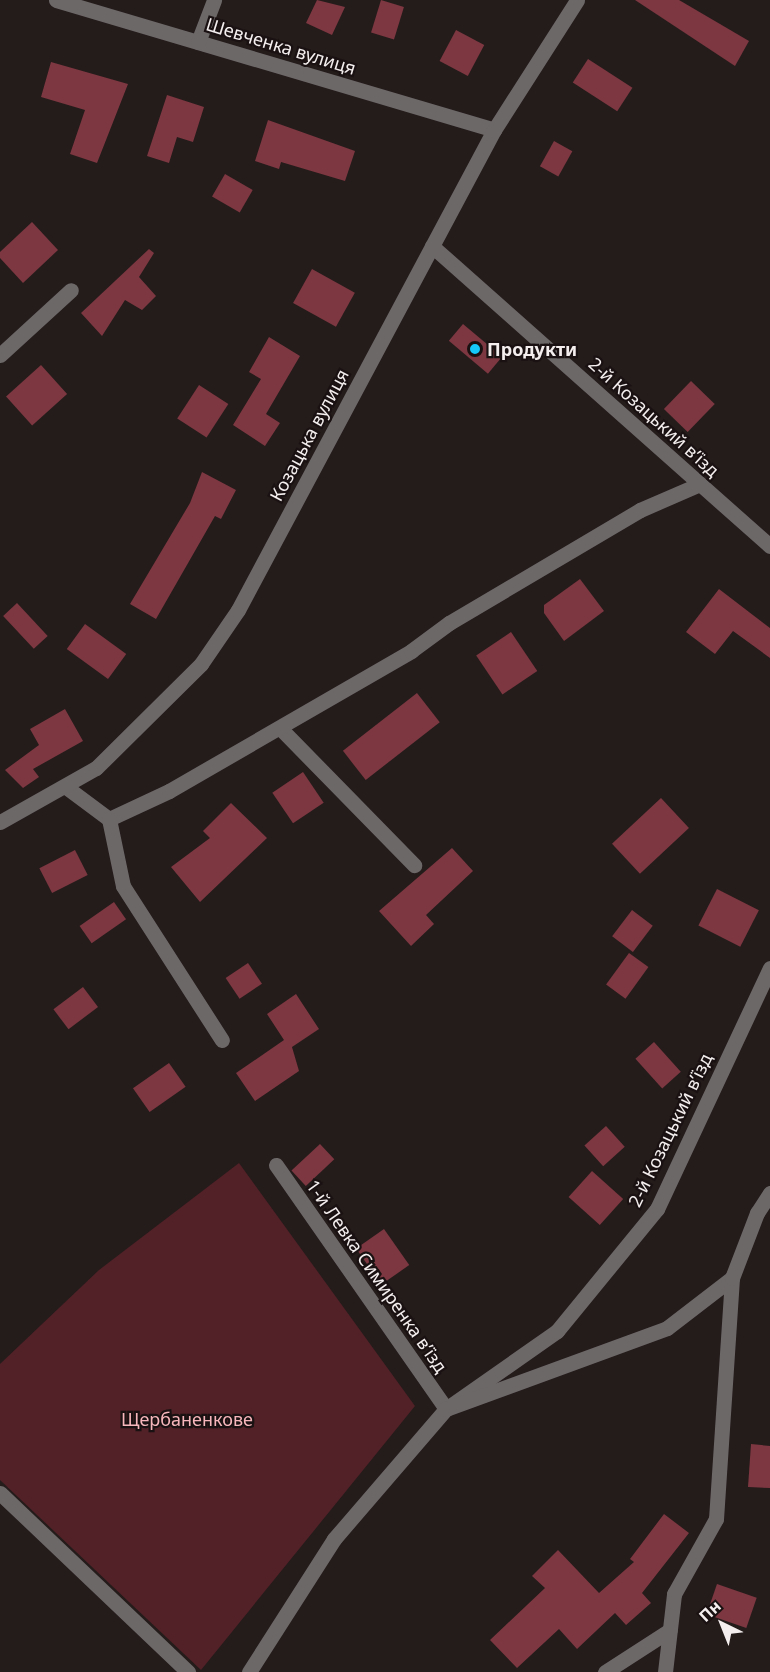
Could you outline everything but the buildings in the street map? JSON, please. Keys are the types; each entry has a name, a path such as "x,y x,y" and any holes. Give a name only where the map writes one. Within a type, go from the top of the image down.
{"street":[{"name":"Шевченка вулиця","path":"56,0 494,130"},
{"path":"198,42 214,0"},
{"name":"Козацька вулиця","path":"0,822 66,787 96,768 164,705 201,664 238,610 494,130 577,0"},
{"name":"2-й Козацький в’їзд","path":"432,246 770,546"},
{"path":"0,355 71,290"},
{"path":"109,819 280,728 640,510 700,484"},
{"path":"280,728 414,865"},
{"path":"66,787 109,819 123,886 222,1040"},
{"name":"2-й Козацький в’їзд","path":"249,1672 334,1539 446,1409 557,1331 657,1209 770,968"},
{"name":"1-й Левка Симиренка в’їзд","path":"276,1165 446,1409"},
{"path":"665,1672 674,1594 716,1519 732,1278 757,1213 770,1193"},
{"path":"446,1409 668,1328 732,1278"},
{"path":"0,1493 188,1672"},
{"path":"605,1672 670,1630"}],"green space":[{"name":"Щербаненкове","path":"239,1163 415,1406 201,1670 0,1480 0,1364 99,1270"}],"place":[{"name":"Продукти","path":"475,349"}]}
